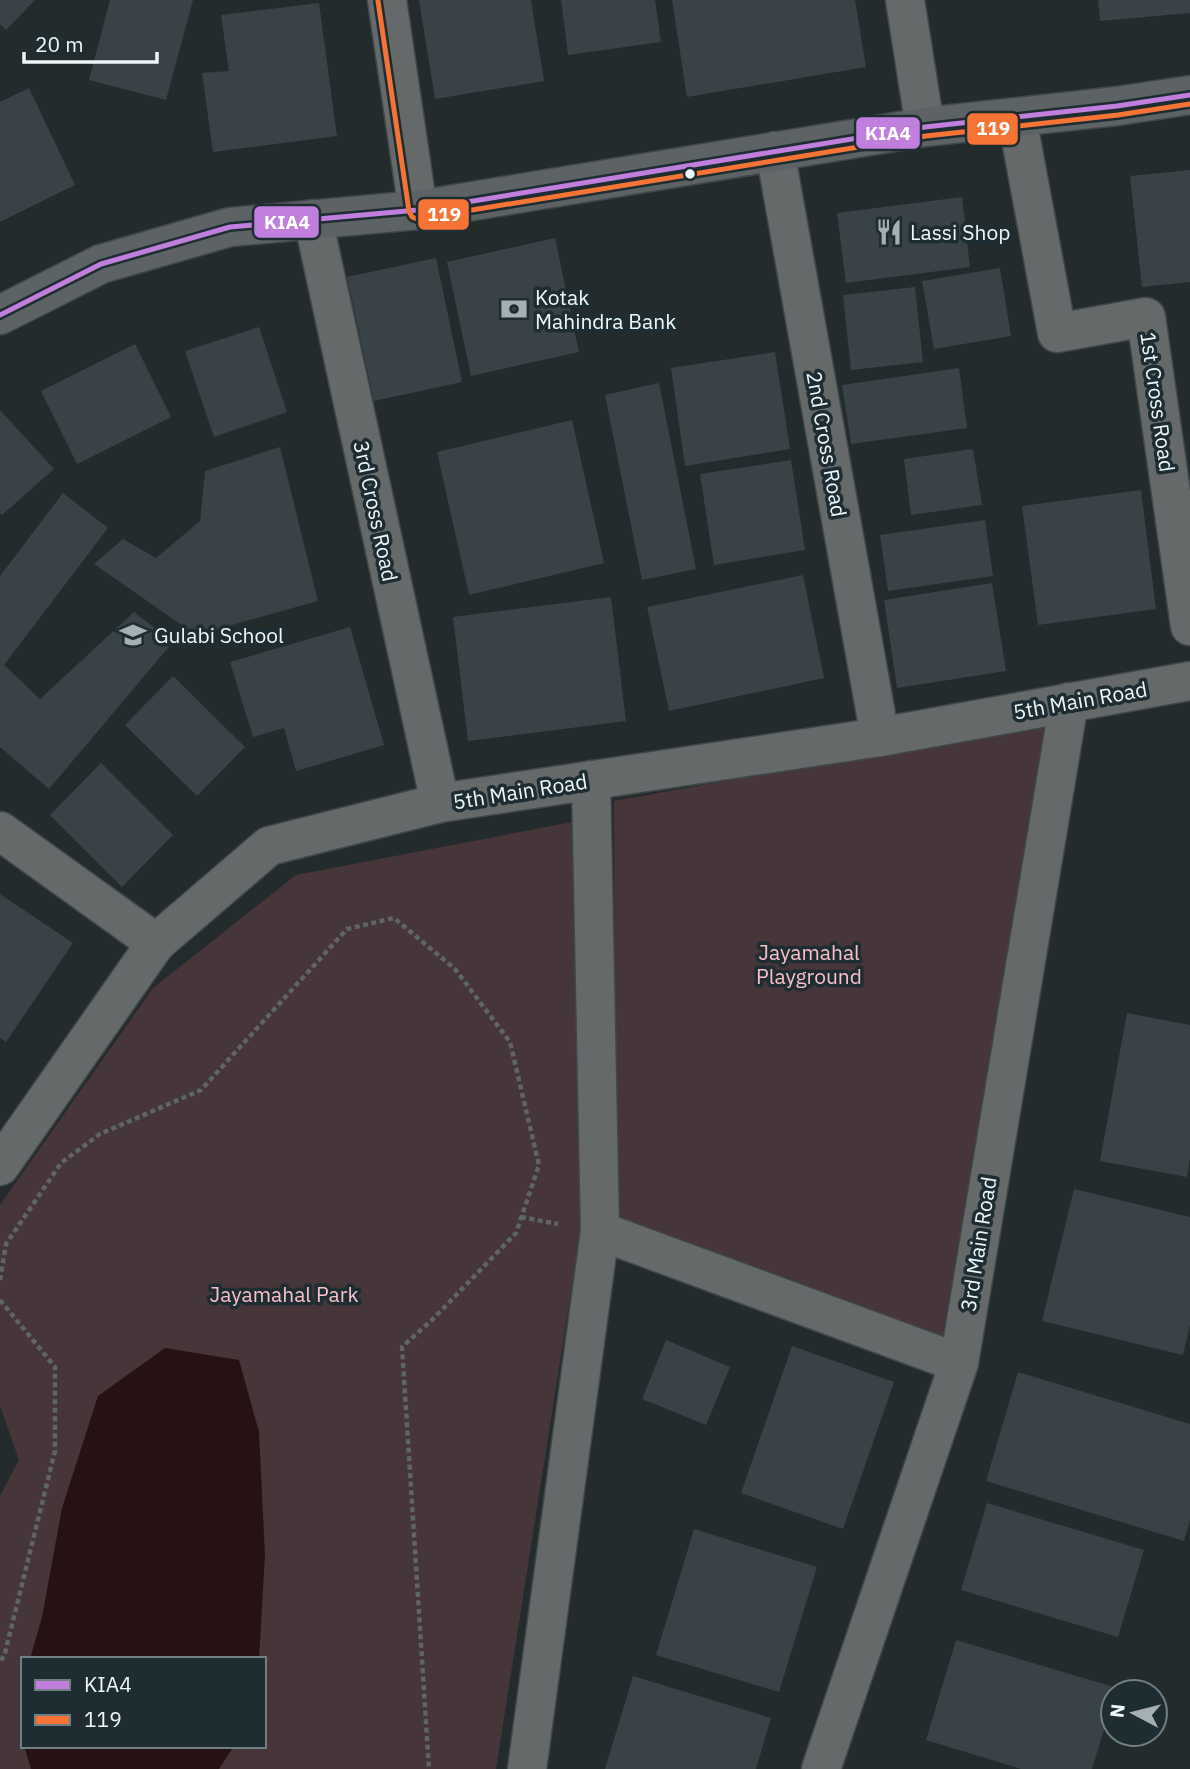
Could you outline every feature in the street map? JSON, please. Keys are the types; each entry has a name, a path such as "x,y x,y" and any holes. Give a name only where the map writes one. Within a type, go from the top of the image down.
{"main road":[{"path":"0,315 101,264 230,227 418,210 925,127 1190,95"}],"street":[{"path":"387,0 418,210"},
{"path":"905,0 925,127"},
{"name":"1st Cross Road","path":"1017,118 1057,333 1146,317 1190,626"},
{"name":"2nd Cross Road","path":"775,151 880,737"},
{"name":"3rd Cross Road","path":"313,219 440,803"},
{"name":"5th Main Road","path":"0,1166 156,943 269,846 440,803 880,737 1190,681"},
{"name":"3rd Main Road","path":"821,1769 958,1363 1069,702"},
{"path":"527,1769 600,1231 592,780"},
{"path":"0,831 156,943"},
{"path":"600,1231 958,1363"}],"path":[{"path":"0,1280 6,1244 61,1163 100,1134 201,1090 347,929 394,918 455,969 510,1042 539,1165 516,1233 433,1319 402,1347 429,1769"},
{"path":"0,1300 55,1367 55,1451 5,1653 0,1663"}],"green space":[{"name":"Jayamahal Playground","path":"1047,722 943,1336 615,1216 614,801"},
{"name":"Jayamahal Park","path":"577,821 582,1222 496,1769 0,1769 0,1496 19,1460 0,1406 0,1205 153,988 296,875"}],"shaded area":[{"path":"165,1348 239,1360 259,1432 265,1556 259,1657 31,1657 42,1617 62,1508 98,1396"},
{"path":"25,1748 233,1748 219,1769 31,1769"}],"building":[{"path":"0,0 35,0 6,30 0,24"},
{"path":"110,0 193,0 166,100 89,80"},
{"path":"419,0 531,0 544,81 435,99"},
{"path":"561,0 655,0 661,42 568,55"},
{"path":"672,0 855,0 866,67 687,97"},
{"path":"1098,0 1190,0 1190,13 1100,21"},
{"path":"319,3 337,136 213,152 202,73 229,71 221,15"},
{"path":"29,88 75,185 0,222 0,102"},
{"path":"1190,170 1190,282 1142,287 1130,176"},
{"path":"962,197 970,267 846,283 837,213"},
{"path":"555,238 579,352 471,376 447,262"},
{"path":"436,258 462,382 374,401 347,277"},
{"path":"1000,268 1011,336 934,349 922,281"},
{"path":"915,287 923,362 851,370 843,295"},
{"path":"259,327 287,412 214,437 185,351"},
{"path":"135,344 171,417 77,464 41,391"},
{"path":"775,352 790,449 685,466 671,368"},
{"path":"959,368 967,428 851,444 842,385"},
{"path":"659,383 696,569 642,580 605,395"},
{"path":"0,410 54,469 2,515 0,513"},
{"path":"572,420 604,563 469,595 437,452"},
{"path":"280,447 318,601 196,635 94,564 123,539 156,558 200,521 205,471"},
{"path":"973,449 982,505 911,515 904,459"},
{"path":"791,460 805,550 714,565 700,474"},
{"path":"1141,490 1156,609 1038,625 1022,506"},
{"path":"63,493 108,528 4,665 40,699 134,612 173,642 49,789 0,747 0,576"},
{"path":"985,520 993,576 888,591 880,535"},
{"path":"803,575 824,678 669,711 647,607"},
{"path":"992,583 1006,671 897,688 884,600"},
{"path":"611,597 626,721 468,741 453,617"},
{"path":"350,627 384,745 296,771 284,728 253,737 230,662"},
{"path":"173,676 245,747 197,796 125,725"},
{"path":"101,763 173,835 122,887 50,815"},
{"path":"0,894 73,943 6,1042 0,1038"},
{"path":"1127,1013 1190,1025 1190,1158 1187,1177 1100,1161"},
{"path":"1074,1189 1190,1217 1190,1325 1183,1355 1042,1321"},
{"path":"666,1340 730,1367 706,1425 642,1399"},
{"path":"792,1346 894,1382 843,1529 741,1493"},
{"path":"1018,1372 1190,1424 1190,1520 1184,1541 986,1481"},
{"path":"987,1503 1144,1550 1118,1637 961,1590"},
{"path":"694,1529 817,1567 779,1692 656,1655"},
{"path":"956,1640 1099,1683 1099,1746 1092,1769 1021,1769 926,1740"},
{"path":"633,1676 771,1718 756,1769 605,1769"}],"transit line":[{"name":"119","path":"378,1 409,211 412,217 417,219 926,136 1118,115 1190,104"},
{"name":"KIA4","path":"0,315 101,264 230,227 418,210 925,127 1117,106 1190,95"}],"place":[{"name":"Lassi Shop","path":"889,232"},
{"name":"Kotak Mahindra Bank","path":"514,309"},
{"name":"Gulabi School","path":"133,635"}]}
